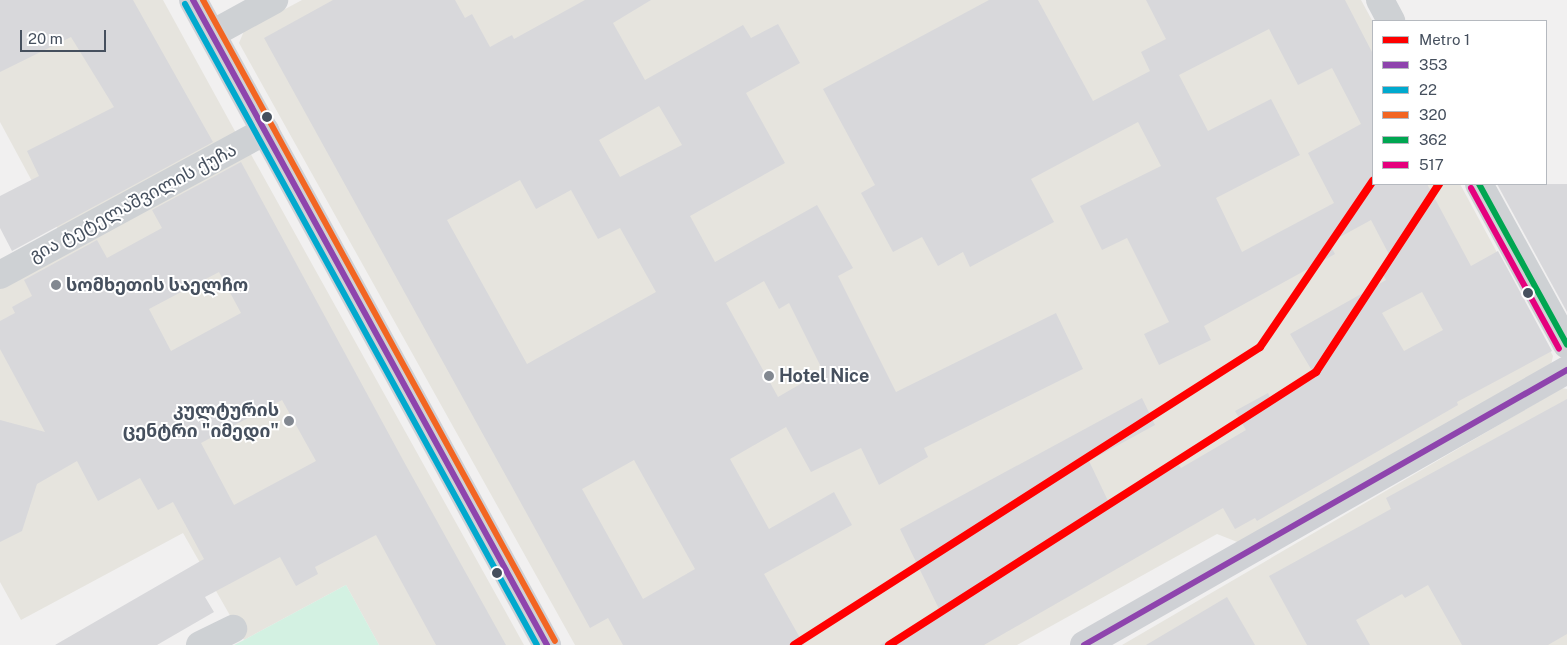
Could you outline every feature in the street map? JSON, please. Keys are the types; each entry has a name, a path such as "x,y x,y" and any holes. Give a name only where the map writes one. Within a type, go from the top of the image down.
{"main road":[{"path":"193,0 547,645"},
{"path":"1084,645 1567,370"}],"street":[{"path":"212,34 274,0"},
{"path":"1380,0 1391,20"},
{"name":"გია ტეტელაშვილის ქუჩა","path":"0,275 265,131"},
{"path":"1480,185 1567,345"},
{"path":"200,645 233,629"}],"shaded area":[{"path":"0,0 163,0 236,133 60,233 0,122"},
{"path":"302,0 1361,0 1372,20 1372,185 1461,185 1553,356 1551,365 1245,545 1217,534 1017,645 575,645 239,43 244,31"},
{"path":"248,149 524,645 379,645 346,585 244,640 183,533 21,620 0,582 0,281"},
{"path":"1562,388 1567,389 1567,645 1122,645"}],"green space":[{"path":"346,585 379,645 234,645 244,640"}],"building":[{"path":"0,0 133,0 213,142 12,251 0,228 0,196 39,176 27,151 114,107 71,37 0,72"},
{"path":"333,0 455,0 465,18 472,14 490,47 512,35 514,39 585,0 651,0 613,23 645,80 743,25 751,38 778,24 800,63 746,93 785,163 690,216 715,262 817,205 853,268 838,276 896,392 1056,313 1083,369 924,448 928,457 879,485 861,448 811,472 786,427 730,459 769,529 834,492 852,525 764,574 804,645 623,645 608,618 590,628 264,38","holes":["659,106 682,145 620,177 599,140","520,180 536,209 571,190 598,239 620,228 656,292 527,364 447,220","764,281 779,309 789,303 823,371 778,397 726,303","634,460 695,569 643,599 582,489"]},
{"path":"989,0 1038,0 1093,101 1150,71 1141,52 1166,39 1146,0 1345,0 1372,52 1372,185 1428,185 1471,266 1498,251 1552,351 1457,402 1458,405 1257,521 1255,518 1235,529 1223,508 984,645 880,645 941,613 900,529 1142,398 1155,425 1089,461 1110,505 1179,465 1181,468 1246,430 1235,411 1268,393 1271,399 1314,374 1290,334 1386,280 1380,269 1393,262 1371,220 1329,243 1335,254 1204,326 1211,340 1159,365 1144,334 1169,322 1127,238 1102,250 1080,206 1161,166 1138,122 1031,179 1054,222 970,267 963,252 938,266 922,237 893,252 861,193 875,185 823,89","holes":["1269,29 1298,85 1332,68 1361,124 1308,153 1334,203 1242,252 1216,198 1300,155 1271,99 1208,131 1179,75","1422,292 1443,330 1404,351 1382,313"]},
{"path":"241,162 506,645 436,645 376,535 315,567 318,574 296,586 280,557 205,597 214,612 157,645 55,645 204,559 173,502 158,510 140,478 98,501 77,461 37,484 22,531 0,542 0,420 45,432 0,349 0,321 15,313 12,307 32,296 24,280 97,240 107,258 162,228 152,210","holes":["219,272 241,313 171,351 149,309","282,400 316,461 234,505 201,443"]},
{"path":"1567,184 1567,312 1498,185"},
{"path":"1567,399 1567,634 1548,645 1462,645 1428,585 1405,598 1402,594 1356,620 1370,645 1307,645 1269,576 1391,509 1386,498"},
{"path":"1227,597 1255,645 1146,645"}],"metro line":[{"name":"1","path":"794,645 1260,347 1372,182"},
{"name":"1","path":"889,645 1316,372 1438,185"}],"transit line":[{"name":"353","path":"193,0 547,645"},
{"name":"320","path":"203,0 555,641"},
{"name":"22","path":"185,4 537,645"},
{"name":"362","path":"1480,185 1567,345"},
{"name":"517","path":"1471,188 1559,349"},
{"name":"353","path":"1084,645 1567,370"}],"place":[{"name":"სომხეთის საელჩო","path":"56,285"},
{"name":"Hotel Nice","path":"769,376"},
{"name":"კულტურის ცენტრი \"იმედი\"","path":"289,421"}]}
